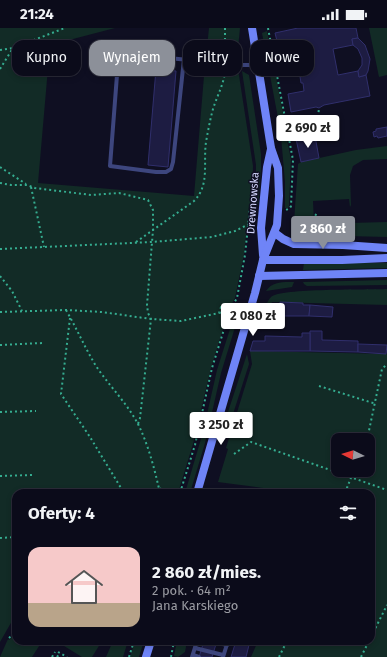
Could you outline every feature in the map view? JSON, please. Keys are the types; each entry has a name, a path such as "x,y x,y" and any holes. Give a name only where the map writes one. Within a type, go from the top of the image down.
{"main road":[{"name":"Drewnowska","path":"252,28 254,40"},
{"name":"Drewnowska","path":"197,489 263,260 275,232 279,209 278,168 271,148 260,76"},
{"name":"Drewnowska","path":"263,260 261,228 267,167 271,148"},
{"path":"275,232 283,239 294,244 387,248"},
{"path":"263,260 342,260 387,258"},
{"path":"259,276 387,273"},
{"path":"146,657 150,645"}],"lane":[{"path":"128,54 184,59 173,162 171,168 166,172 156,172 110,166 118,62 122,57 128,54"},
{"path":"196,645 193,656 199,657"},
{"path":"195,648 223,656 226,645"}],"path":[{"path":"33,40 65,28"},
{"path":"225,28 225,40"},
{"path":"268,28 293,160 291,206 288,210 284,210"},
{"path":"0,50 12,48"},
{"path":"0,69 12,48"},
{"path":"135,243 194,201 200,195 204,183 206,144 213,109 224,76"},
{"path":"318,117 319,108"},
{"path":"0,167 31,187 91,195 119,193 148,200 153,210 153,230 147,305 148,313 151,319 140,418 138,424"},
{"path":"0,183 26,185"},
{"path":"31,187 44,246"},
{"path":"181,489 195,444 212,368 230,310 237,298 244,267 250,208 258,208"},
{"path":"299,234 312,223 317,212"},
{"path":"0,249 135,243 212,237 235,231 249,224 255,215"},
{"path":"0,276 12,292 22,311"},
{"path":"219,313 221,307 225,305 230,306 230,310"},
{"path":"0,312 66,310 102,312 151,319 181,321 230,310"},
{"path":"66,310 80,339 98,368 127,406 138,424 143,435 159,488"},
{"path":"70,317 61,394 90,437 122,489"},
{"path":"0,345 43,343"},
{"path":"369,433 376,404 382,369 387,364"},
{"path":"319,386 376,404"},
{"path":"0,412 36,411"},
{"path":"234,454 251,442 331,470"},
{"path":"0,476 32,475"},
{"path":"347,489 351,477 387,490"},
{"path":"0,538 12,538"},
{"path":"375,629 387,605"},
{"path":"9,638 12,635"},
{"path":"129,657 133,645"},
{"path":"171,657 173,645"},
{"path":"279,657 285,645"},
{"path":"361,657 367,645"},
{"path":"52,657 58,652"},
{"path":"57,657 58,652"},
{"path":"58,652 67,657"}],"green space":[{"path":"0,28 115,28 69,40 12,40 12,76 47,76 38,183 194,196 204,76 239,76 253,166 252,206 249,206 244,254 235,298 229,309 211,368 193,444 179,489 12,489 12,621 0,642"},
{"path":"209,28 240,28 239,40 208,40"},
{"path":"369,28 387,28 387,75 379,77"},
{"path":"267,31 269,40 263,40 262,33"},
{"path":"242,71 249,75 261,154 258,206 256,206 256,165"},
{"path":"270,76 276,76 284,118 278,118"},
{"path":"284,123 291,160 288,208 285,208 285,182 280,125"},
{"path":"387,146 387,159 363,160 353,166 350,175 350,207 349,199 313,201 314,224 387,222 387,237 306,235 298,229 294,222 298,164 301,162 356,150"},
{"path":"304,263 387,263 387,268 303,270"},
{"path":"387,280 387,285 307,286 303,282"},
{"path":"282,282 294,282 292,287 266,291 275,284"},
{"path":"387,289 387,305 272,302 263,326 260,325 269,300 271,297 278,294 326,290"},
{"path":"236,310 240,311 221,373 205,443 191,489 186,489 203,432 217,370"},
{"path":"250,351 387,354 387,657 251,657 256,645 375,645 375,489 270,489 218,482 228,449 226,448 252,364"},
{"path":"247,354 249,364 225,436 227,415"},
{"path":"12,637 12,645 40,645 32,657 0,657 8,639 9,640"},
{"path":"62,645 100,645 92,657 82,657"},
{"path":"111,645 127,645 123,657 106,657"},
{"path":"134,645 143,645 139,657 130,657"},
{"path":"176,645 186,645 185,652 178,657 174,656"}],"building":[{"path":"298,28 356,28 358,38 352,39 353,45 333,49 338,75 358,71 359,77 366,75 370,96 324,105 319,108 316,107 291,112 288,94 304,91 300,76 314,76 314,40 277,40 275,33"},
{"path":"358,38 365,45 370,59 366,75 359,77 358,71 362,65 362,58 358,49 353,45 352,39"},
{"path":"176,71 168,167 148,165 155,76 175,76"},
{"path":"387,127 387,136 378,138 377,136 374,137 373,132 376,131 376,129"},
{"path":"315,136 319,158 301,162 296,139"},
{"path":"280,302 303,303 303,305 310,305 309,316 280,316"},
{"path":"310,305 333,307 332,317 309,316"},
{"path":"310,331 322,331 322,340 358,341 358,352 310,351"},
{"path":"302,333 310,333 310,351 250,351 253,341 265,341 265,336 302,337"},
{"path":"358,344 387,345 386,354 358,352"},
{"path":"203,645 216,645 212,657 199,657"},
{"path":"235,645 249,645 246,657 231,657"}]}
